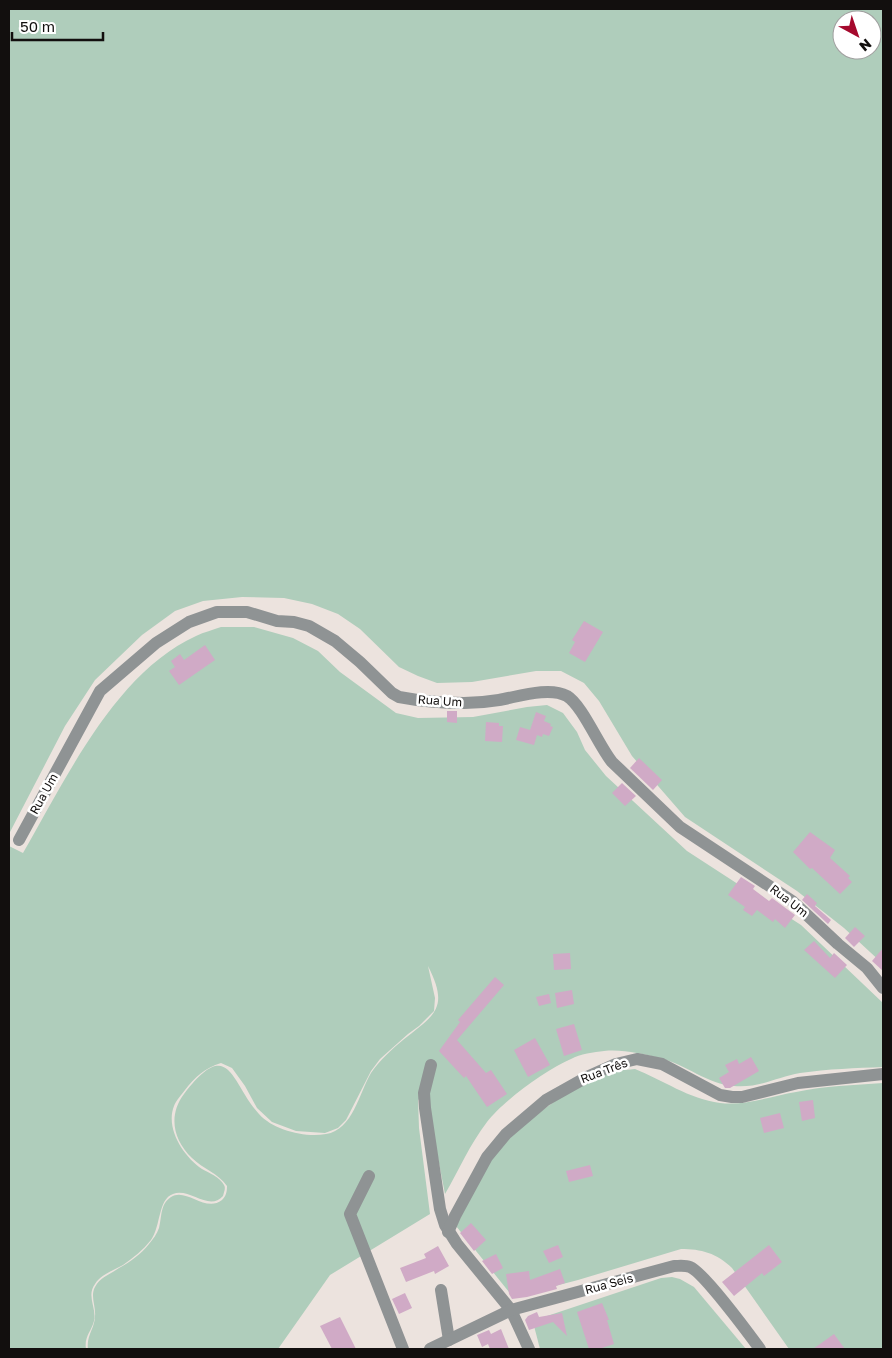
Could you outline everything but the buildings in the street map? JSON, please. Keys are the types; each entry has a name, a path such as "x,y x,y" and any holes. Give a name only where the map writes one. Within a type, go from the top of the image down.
{"street":[{"name":"Rua Um","path":"19,840 100,691 156,643 189,622 217,612 246,612 302,624 321,632 360,662 392,693 399,697 463,704 498,701 547,692 568,696 612,762 680,827 792,901 867,968 883,988"},
{"name":"Rua Três","path":"448,1232 488,1157 506,1134 546,1100 587,1077 616,1064 637,1060 662,1064 720,1095 732,1097 742,1097 798,1083 883,1074"},
{"path":"431,1064 424,1093 441,1217 448,1232 511,1310 529,1349"},
{"path":"369,1176 350,1214 403,1349"},
{"name":"Rua Seis","path":"430,1349 511,1310 674,1266 683,1266 690,1267 703,1277 760,1349"},
{"path":"441,1290 448,1340"}],"green space":[{"path":"9,9 883,9 883,964 844,928 797,891 685,817 632,756 599,701 584,683 561,671 536,671 472,682 437,683 399,667 360,629 338,614 312,604 284,598 242,597 203,601 175,611 142,635 95,680 65,726 9,834"},
{"path":"221,627 254,627 293,638 318,651 340,672 396,713 418,718 473,717 547,705 563,713 577,732 585,750 606,776 687,851 801,925 883,1003 883,1067 800,1073 768,1082 734,1086 715,1082 660,1058 625,1051 596,1052 575,1057 538,1078 514,1095 494,1113 475,1139 445,1194 429,1112 418,1099 419,1128 430,1214 330,1275 278,1349 88,1349 88,1340 95,1316 86,1341 86,1349 9,1349 9,846 23,853 75,762 117,701 141,675 167,653 205,632","holes":["428,966 435,980 438,992 438,1002 435,1010 423,1024 378,1064 371,1073 349,1118 343,1126 335,1131 318,1135 290,1132 265,1120 228,1070 221,1066 211,1068 199,1076 179,1102 174,1119 175,1127 180,1143 186,1151 196,1162 219,1178 227,1186 225,1195 222,1200 209,1204 183,1195 177,1195 167,1200 163,1207 158,1230 149,1244 131,1260 103,1278 95,1287 93,1294 95,1316 92,1289 100,1278 127,1262 151,1240 157,1228 162,1207 168,1197 179,1193 205,1201 212,1201 223,1196 225,1187 222,1182 195,1164 183,1150 174,1133 172,1115 175,1104 189,1085 205,1070 221,1063 232,1068 257,1108 272,1122 296,1131 325,1133 338,1128 346,1120 371,1071 380,1059 434,1011 435,998"]},
{"path":"635,1069 698,1098 730,1104 817,1088 883,1083 883,1349 789,1349 732,1268 715,1255 695,1250 681,1249 578,1280 513,1297 456,1226 482,1174 492,1158 513,1135 557,1100 601,1075"},
{"path":"672,1277 694,1287 746,1349 540,1349 533,1322 661,1278"}]}
